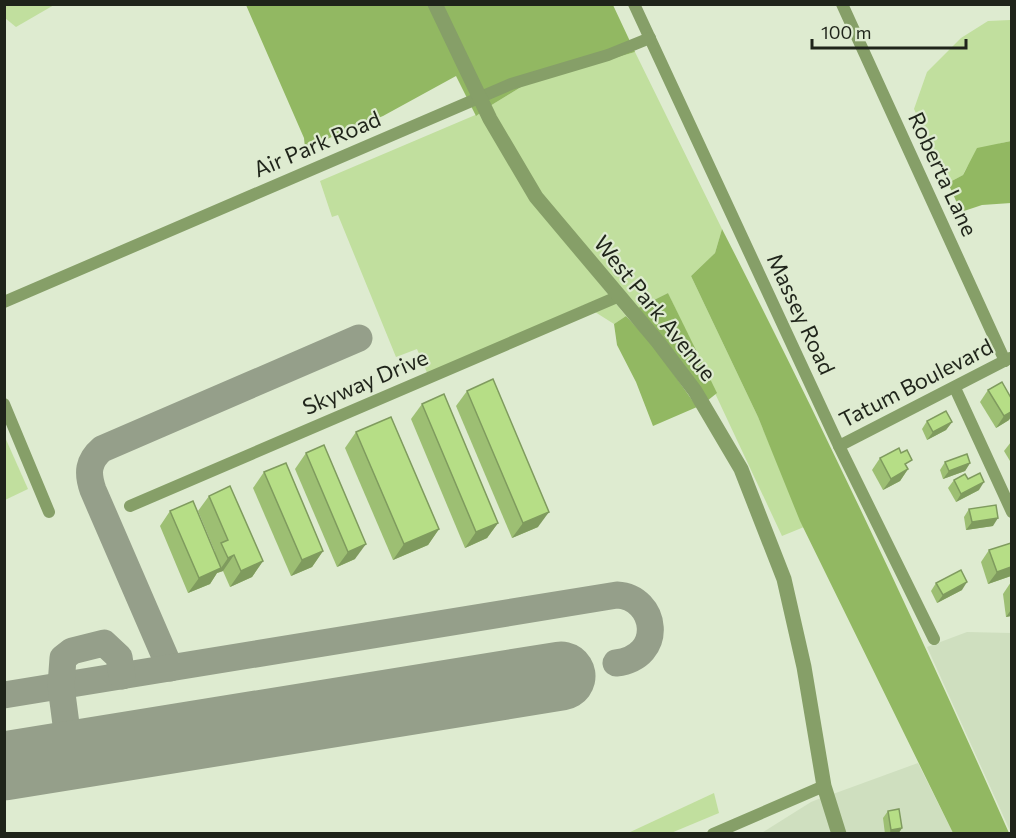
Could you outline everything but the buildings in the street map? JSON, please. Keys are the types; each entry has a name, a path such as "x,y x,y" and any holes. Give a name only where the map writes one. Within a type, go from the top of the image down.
{"street":[{"name":"West Park Avenue","path":"435,4 479,97 536,197 617,297 658,342 695,392 741,469 784,579 804,667 824,786 839,834"},
{"name":"Massey Road","path":"634,4 839,446 934,639"},
{"name":"Roberta Lane","path":"842,4 1008,359"},
{"name":"Air Park Road","path":"4,302 479,97 511,84 608,55 650,38"},
{"name":"Skyway Drive","path":"130,506 617,297"},
{"name":"Tatum Boulevard","path":"839,446 1008,359"},
{"path":"955,388 1011,512"},
{"path":"4,404 49,512"},
{"path":"713,834 824,786"}],"shaded area":[{"path":"967,632 1011,633 1011,833 927,647"},
{"path":"918,763 953,833 845,833 833,794"},
{"path":"821,798 833,834 760,834 811,802"}],"green space":[{"path":"5,4 54,5 16,27 5,18"},
{"path":"246,5 429,5 480,113 476,116 456,76 383,116 305,148 304,138"},
{"path":"442,5 613,5 635,52 526,84 490,106"},
{"path":"1010,20 1011,141 982,152 971,162 963,175 948,183 914,109 927,72 961,38 988,21"},
{"path":"635,52 722,229 715,253 691,276 758,417 804,527 782,536 668,293 636,309 541,195 490,106 526,84"},
{"path":"480,113 531,200 626,316 614,324 584,305 428,375 417,349 396,357 338,215 332,217 320,181"},
{"path":"1011,141 1011,203 982,205 961,212 948,183 963,175 977,148"},
{"path":"722,229 870,530 1009,833 953,833 800,521 758,417 691,276 715,253"},
{"path":"668,293 717,393 707,401 636,309"},
{"path":"626,316 653,345 697,407 653,426 636,382 617,345 614,324"},
{"path":"4,435 28,489 5,500 4,500"},
{"path":"714,793 719,813 671,833 628,833"}],"taxiway":[{"path":"170,668 93,490 90,478 91,463 102,449 359,338"},
{"path":"4,695 617,595 630,598 641,606 650,628 649,639 643,650 632,658 616,663"},
{"path":"70,755 61,686 63,658 72,651 104,643 119,657 122,676"}],"runway":[{"path":"4,766 561,676"}]}
